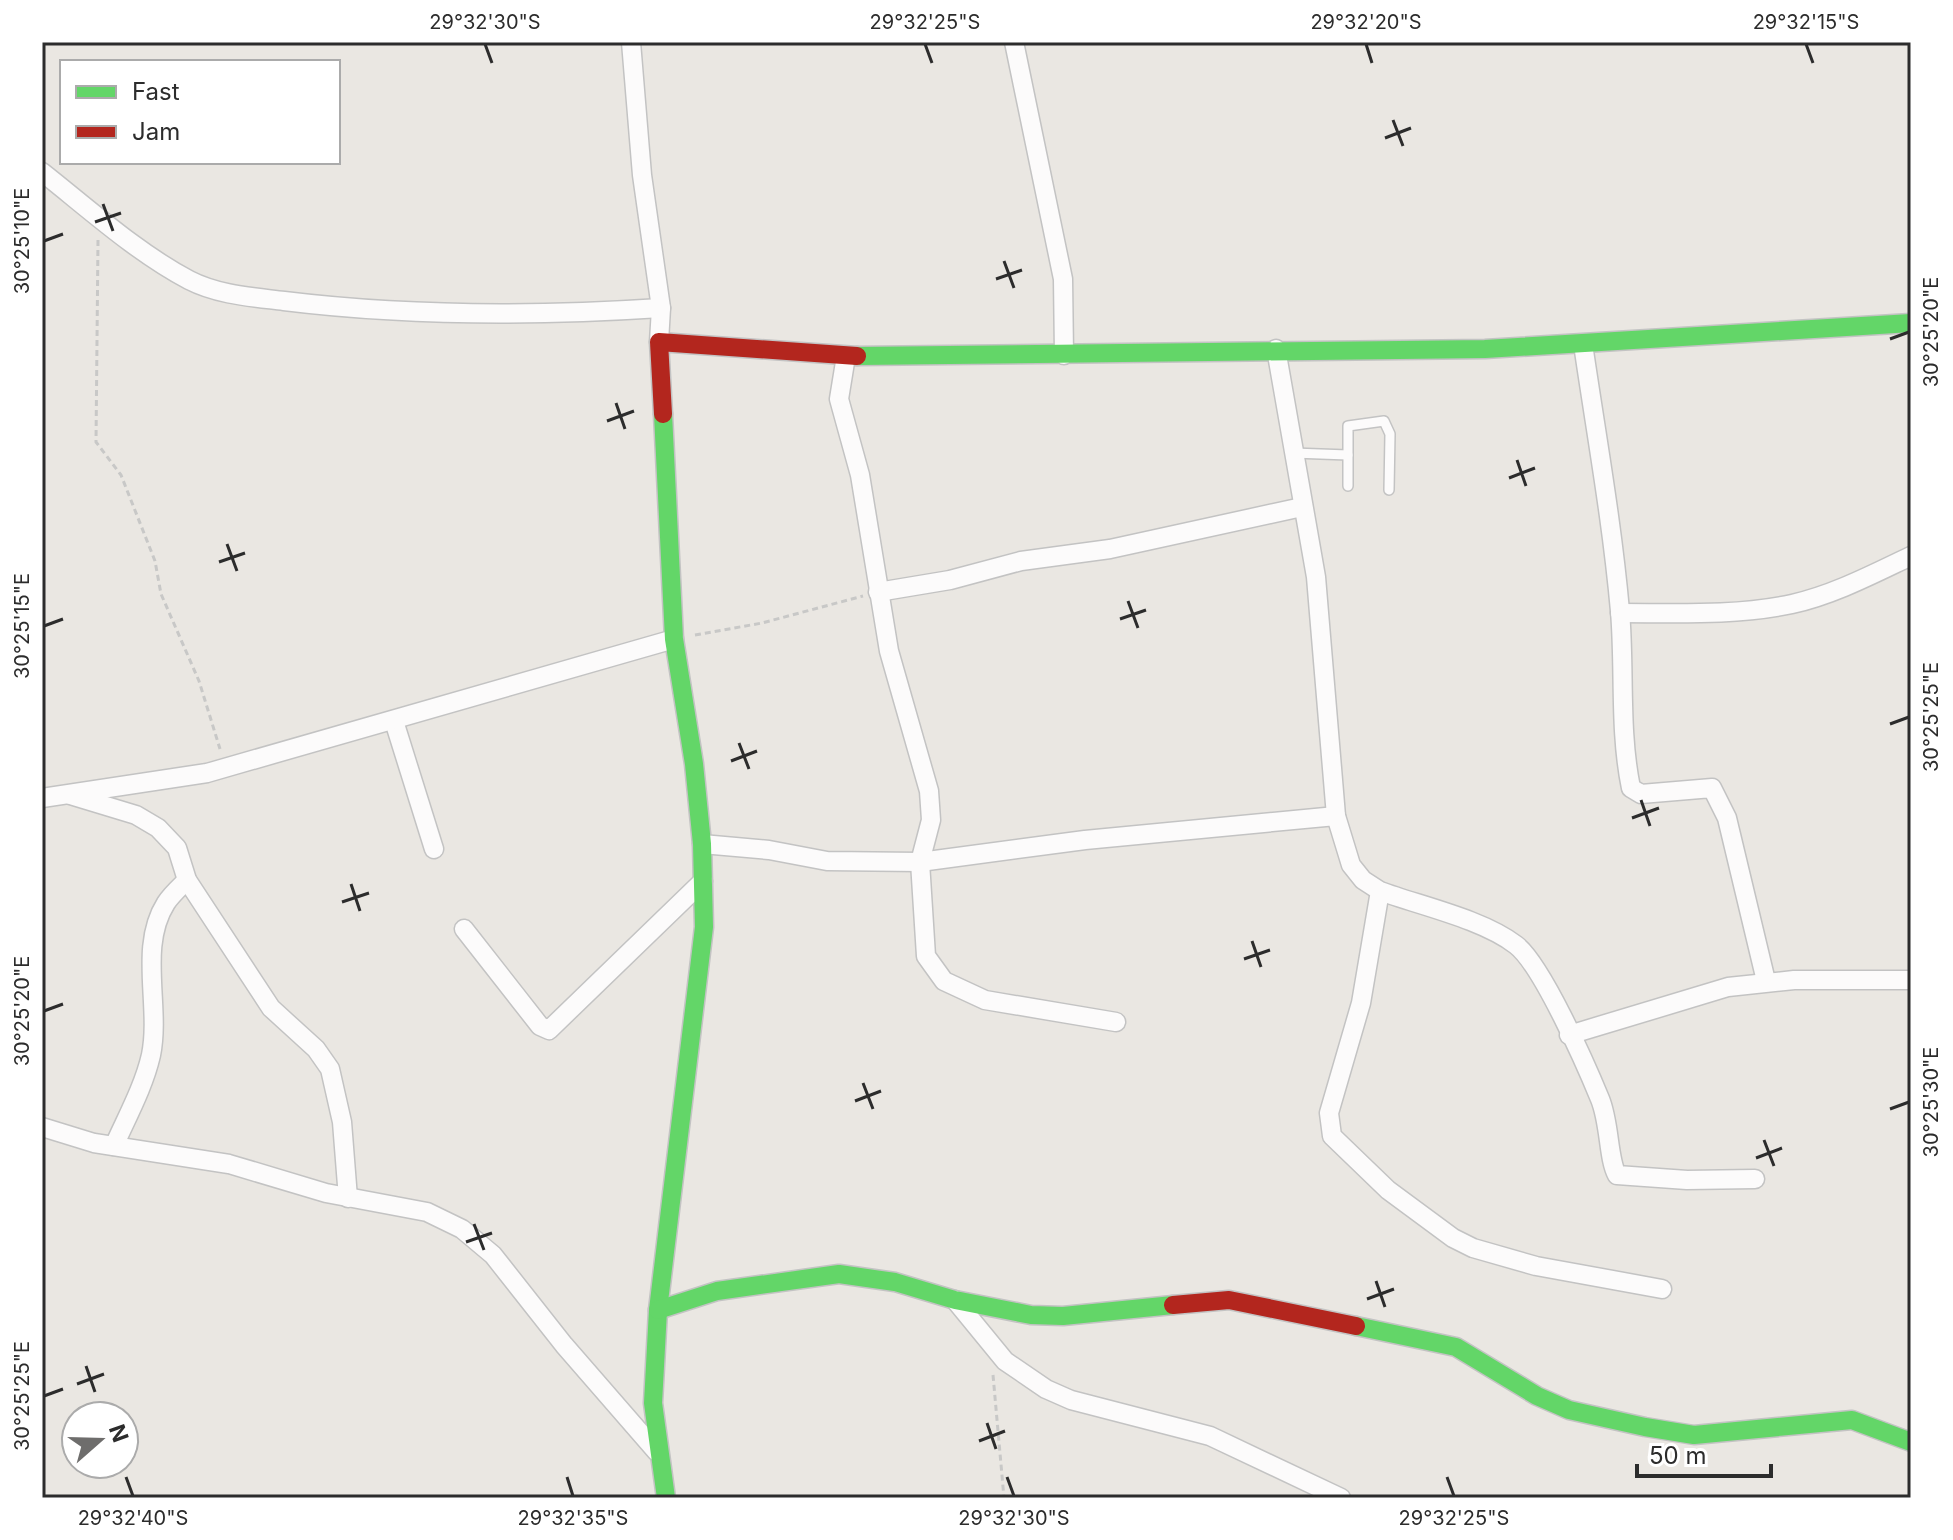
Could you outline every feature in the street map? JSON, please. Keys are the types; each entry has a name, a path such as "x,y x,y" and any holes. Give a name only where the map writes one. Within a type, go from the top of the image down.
{"street":[{"path":"631,42 642,175 661,308 659,342 674,639 694,764 703,881 702,961 658,1310 653,1403 659,1496"},
{"path":"1014,42 1063,279 1064,355"},
{"path":"42,172 98,216 190,280 241,295 390,309 583,314 661,308"},
{"path":"659,342 846,356 1485,349 1911,323"},
{"path":"1583,344 1607,490 1620,613 1625,752 1631,788 1641,794 1704,786 1717,794 1727,818 1766,981"},
{"path":"1276,349 1316,577 1336,816 1351,865 1363,880 1380,891 1485,928 1518,946 1538,974 1606,1115 1617,1175 1755,1179"},
{"path":"846,356 839,399 860,475 889,651 929,791 931,820 920,862 926,956 944,981 985,1000 1116,1022"},
{"path":"878,592 950,580 1021,561 1110,549 1302,507"},
{"path":"1620,613 1703,613 1793,604 1850,584 1911,556"},
{"path":"42,798 177,778 226,767 674,639"},
{"path":"394,721 434,849"},
{"path":"63,793 136,815 158,828 177,848 187,880 271,1008 316,1049 330,1069 342,1122 348,1198"},
{"path":"702,844 769,850 827,861 920,862 1085,840 1336,816"},
{"path":"114,1146 150,1056 154,1013 151,955 157,927 165,903 187,880"},
{"path":"464,929 540,1026 549,1030 703,881"},
{"path":"1380,891 1361,1003 1329,1113 1332,1136 1388,1190 1453,1238 1473,1248 1536,1266 1662,1289"},
{"path":"1569,1035 1693,995 1766,981 1911,980"},
{"path":"42,1127 114,1146 229,1164 348,1198 427,1212 462,1229 493,1255 564,1345 657,1452"},
{"path":"658,1310 717,1291 839,1274 895,1282 955,1300 1031,1315 1063,1316 1206,1300 1261,1304 1456,1347 1537,1396 1569,1410 1645,1427 1694,1435 1852,1420 1911,1442"},
{"path":"955,1300 1005,1361 1046,1389 1071,1400 1210,1436 1341,1498"}],"lane":[{"path":"1348,486 1350,423 1387,423 1389,490"},
{"path":"1293,453 1348,455"}],"path":[{"path":"98,216 95,437 121,475 155,561 161,594 199,681 226,767"},
{"path":"674,639 762,623 878,592"},
{"path":"989,1343 1004,1498"}],"traffic: fast":[{"path":"857,356 1485,349 1911,323"},
{"path":"663,414 674,639 694,764 702,844 704,927 658,1310 653,1403 666,1498"},
{"path":"658,1310 717,1291 839,1274 895,1282 955,1300 1031,1315 1063,1316 1173,1305"},
{"path":"1356,1326 1456,1347 1537,1396 1569,1410 1645,1427 1694,1435 1852,1420 1911,1442"}],"traffic: jam":[{"path":"663,414 659,342 857,356"},
{"path":"1173,1305 1229,1300 1356,1326"}]}
